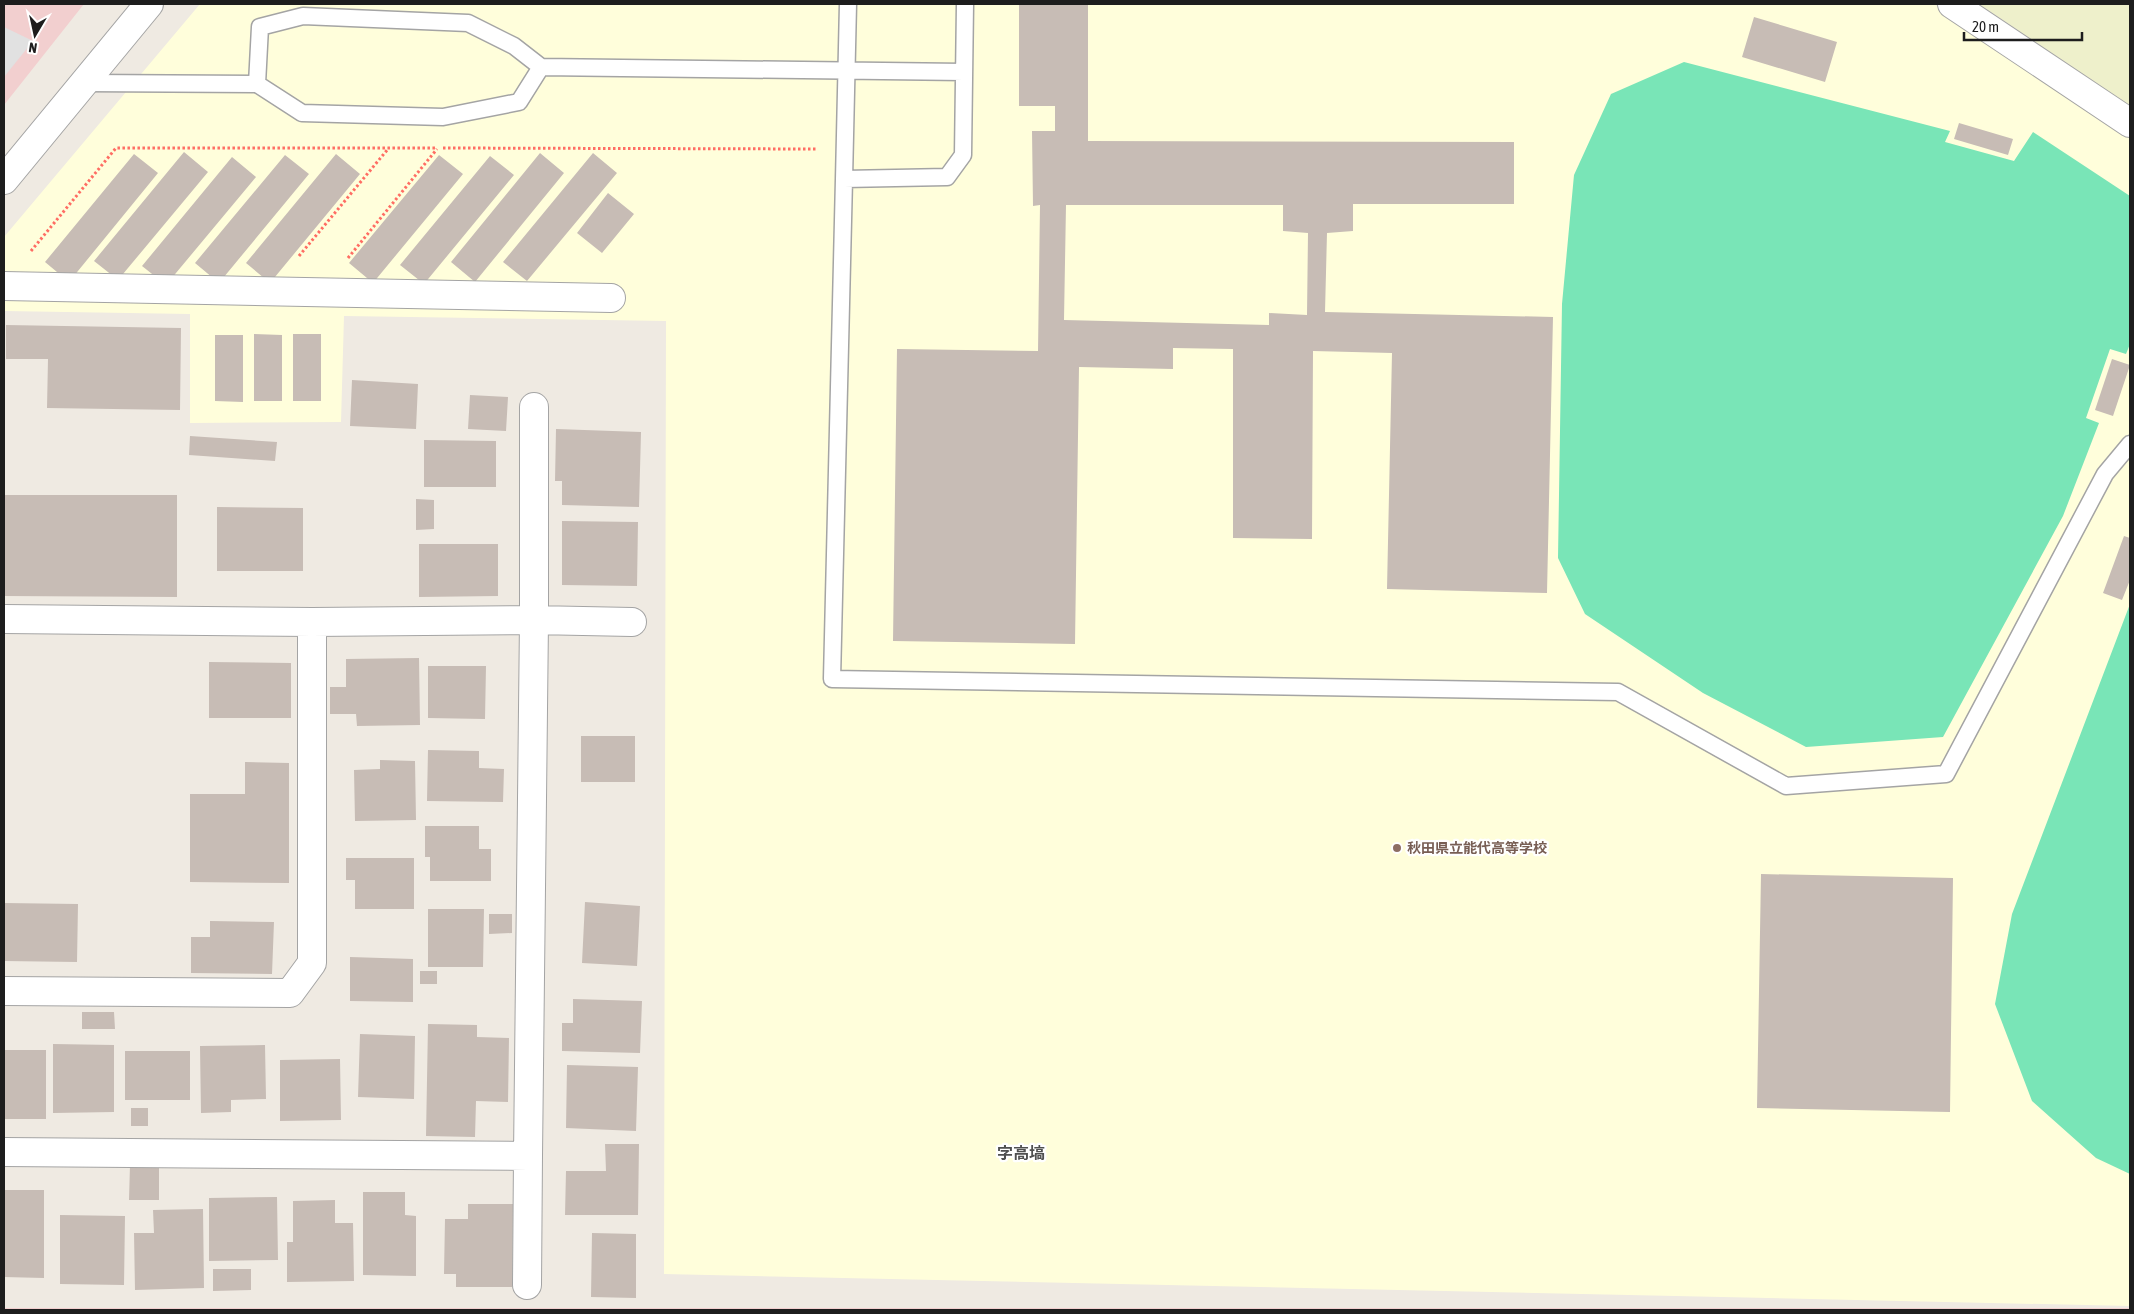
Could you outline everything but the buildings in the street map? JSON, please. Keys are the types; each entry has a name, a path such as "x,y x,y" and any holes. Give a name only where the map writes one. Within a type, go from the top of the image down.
{"street":[{"path":"4,180 149,4"},
{"path":"1952,4 2130,123"},
{"path":"4,286 319,294 611,298"},
{"path":"527,1284 534,620 534,407"},
{"path":"4,619 312,622 534,620 632,622"},
{"path":"4,991 290,993 312,963 312,622"},
{"path":"4,1152 528,1156"}],"lane":[{"path":"848,4 832,679 1618,692 1786,786 1946,774 2105,474 2130,444"},
{"path":"844,179 947,177 964,156 965,4"},
{"path":"257,84 260,28 303,16 468,23 514,46 541,67 964,72"},
{"path":"84,83 257,84 302,113 443,117 519,102 541,67"}],"path":[{"path":"29,254 116,148 844,148"},
{"path":"319,294 437,148"},
{"path":"270,292 388,149"}],"shaded area":[{"path":"4,4 84,4 4,105"},
{"name":"秋田県立能代高等学校","path":"200,4 1934,4 2100,113 2130,134 2130,1306 664,1274 666,321 344,316 341,422 190,423 190,314 4,311 4,237"},
{"path":"1979,4 2130,4 2130,106"},
{"path":"4,27 33,41 4,77"},
{"path":"4,1308 2130,1308 2130,1310 4,1310"}],"green space":[{"path":"1684,62 1950,131 1945,142 2014,161 2033,132 2130,196 2130,344 2126,354 2110,349 2086,418 2099,423 2063,516 1943,737 1806,747 1703,693 1585,614 1558,558 1562,304 1574,175 1611,94"},
{"path":"2130,604 2130,1174 2096,1158 2032,1101 1995,1004 2012,914"}],"place":[{"name":"秋田県立能代高等学校","path":"1397,848"}],"district":[{"name":"字高塙","path":"1021,1153"}]}
